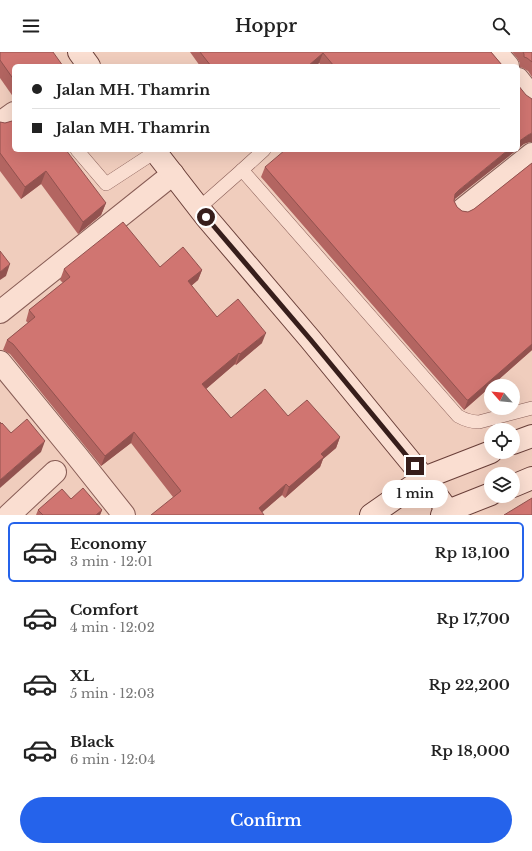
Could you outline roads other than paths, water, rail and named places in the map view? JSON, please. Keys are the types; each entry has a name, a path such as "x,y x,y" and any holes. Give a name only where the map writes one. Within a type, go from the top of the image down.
{"street":[{"path":"496,52 506,64"},
{"path":"520,82 532,97"},
{"path":"0,123 12,114"},
{"path":"155,152 424,478 445,513 484,497"},
{"path":"463,208 532,154"},
{"path":"0,312 173,174"},
{"path":"0,362 124,515"},
{"path":"520,440 532,436"},
{"path":"371,515 424,478 484,455"},
{"path":"9,515 55,472"},
{"path":"520,483 532,478"}],"lane":[{"path":"79,152 106,184 153,152"},
{"path":"200,208 262,152"},
{"path":"242,170 458,416 465,420 479,422 532,408"}]}
